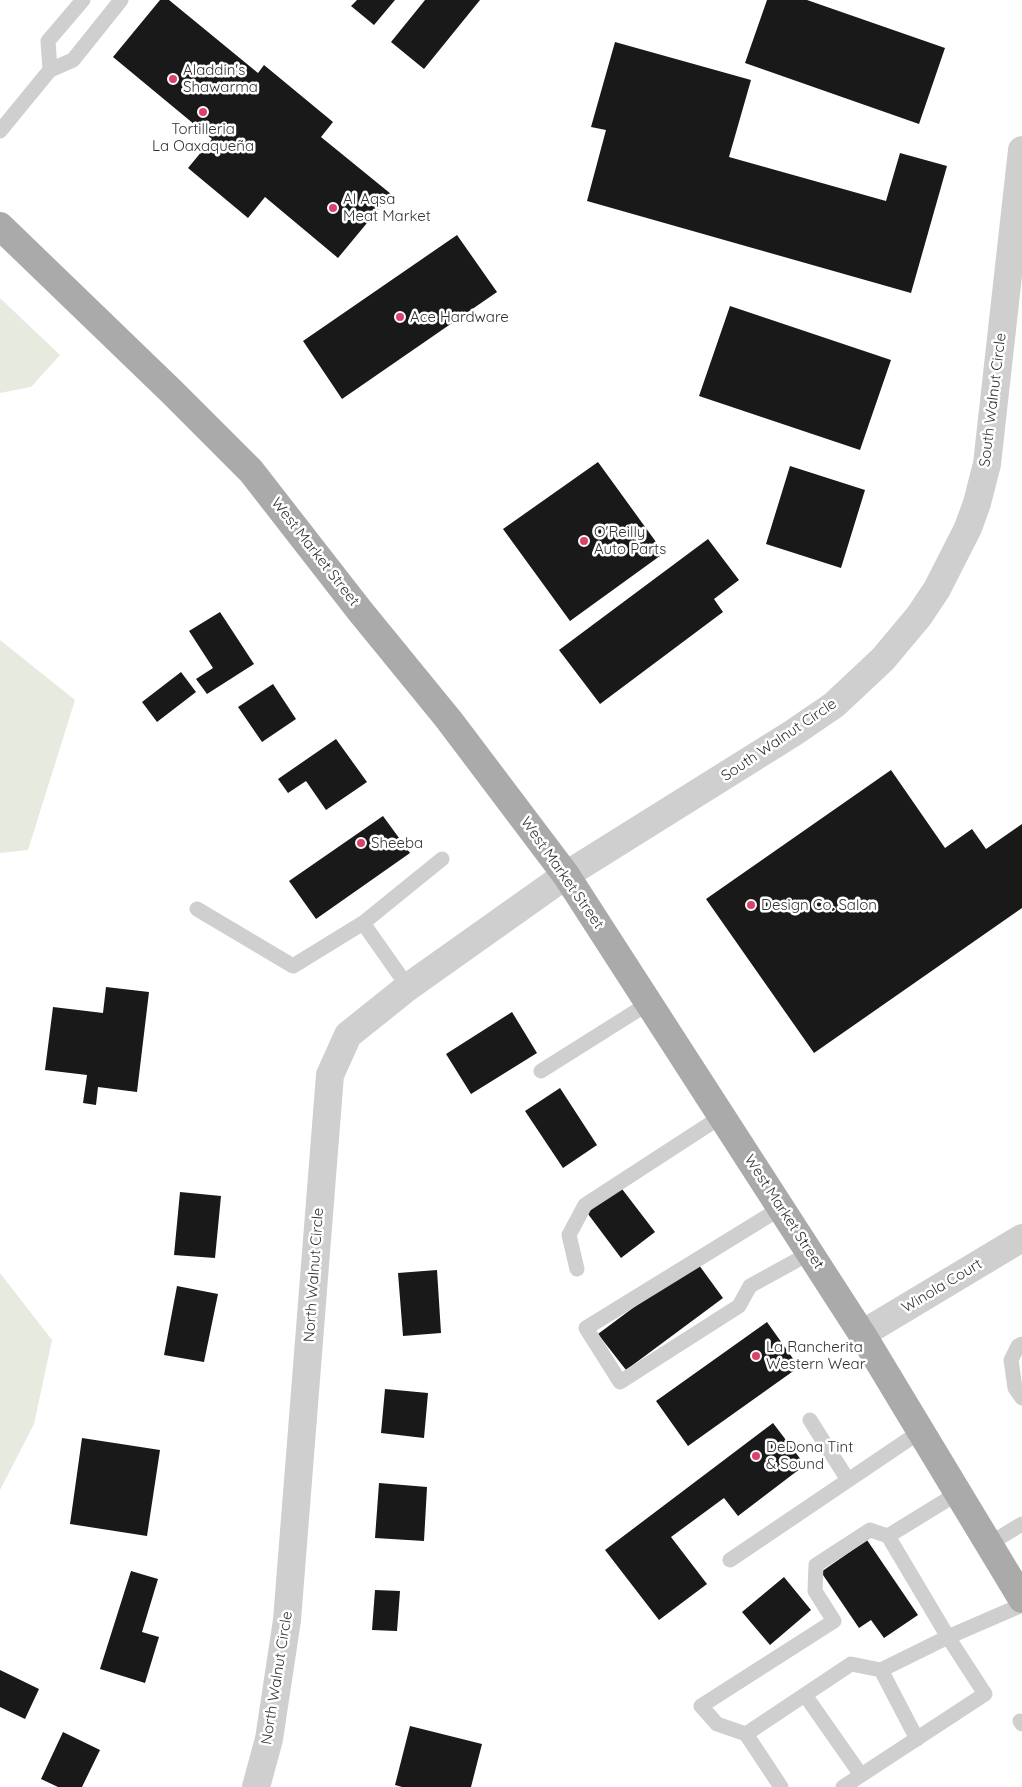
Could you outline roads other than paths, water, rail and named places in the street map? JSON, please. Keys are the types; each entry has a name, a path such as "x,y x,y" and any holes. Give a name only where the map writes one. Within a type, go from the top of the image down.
{"main road":[{"name":"West Market Street","path":"0,226 251,471 360,611 449,720 566,875 862,1334 1022,1599"}],"street":[{"name":"South Walnut Circle","path":"566,875 793,734 834,705 888,653 919,616 937,589 968,528 977,503 987,464 1022,150"},
{"name":"North Walnut Circle","path":"256,1787 269,1739 287,1620 330,1074 348,1035 408,987 566,875"},
{"name":"Winola Court","path":"862,1334 1022,1238"}],"lane":[{"path":"50,70 48,41 83,0"},
{"path":"0,131 50,70 73,60 121,0"},
{"path":"197,909 293,966 363,923 442,859"},
{"path":"363,923 408,987"},
{"path":"541,1071 649,1003"},
{"path":"577,1269 569,1235 585,1205 722,1116"},
{"path":"781,1208 586,1328 620,1382 739,1306 750,1286 810,1254"},
{"path":"1022,1344 1018,1346 1011,1360 1016,1388 1022,1398"},
{"path":"810,1420 848,1480"},
{"path":"730,1560 921,1431"},
{"path":"888,1536 958,1493"},
{"path":"989,1544 1022,1524"},
{"path":"781,1787 746,1734 717,1724 701,1706 834,1621 815,1592 816,1565 870,1530 888,1536 948,1637 985,1694 843,1787"},
{"path":"746,1734 851,1664 881,1670 948,1637 1022,1605"},
{"path":"881,1670 917,1739"},
{"path":"805,1695 861,1776"}],"place":[{"name":"Aladdin's Shawarma","path":"173,79"},
{"name":"Tortilleria La Oaxaqueña","path":"203,112"},
{"name":"Al Aqsa Meat Market","path":"333,208"},
{"name":"Ace Hardware","path":"400,317"},
{"name":"O'Reilly Auto Parts","path":"584,541"},
{"name":"Sheeba","path":"361,843"},
{"name":"Design Co. Salon","path":"751,905"},
{"name":"La Rancherita Western Wear","path":"756,1356"},
{"name":"DeDona Tint & Sound","path":"756,1456"}]}
